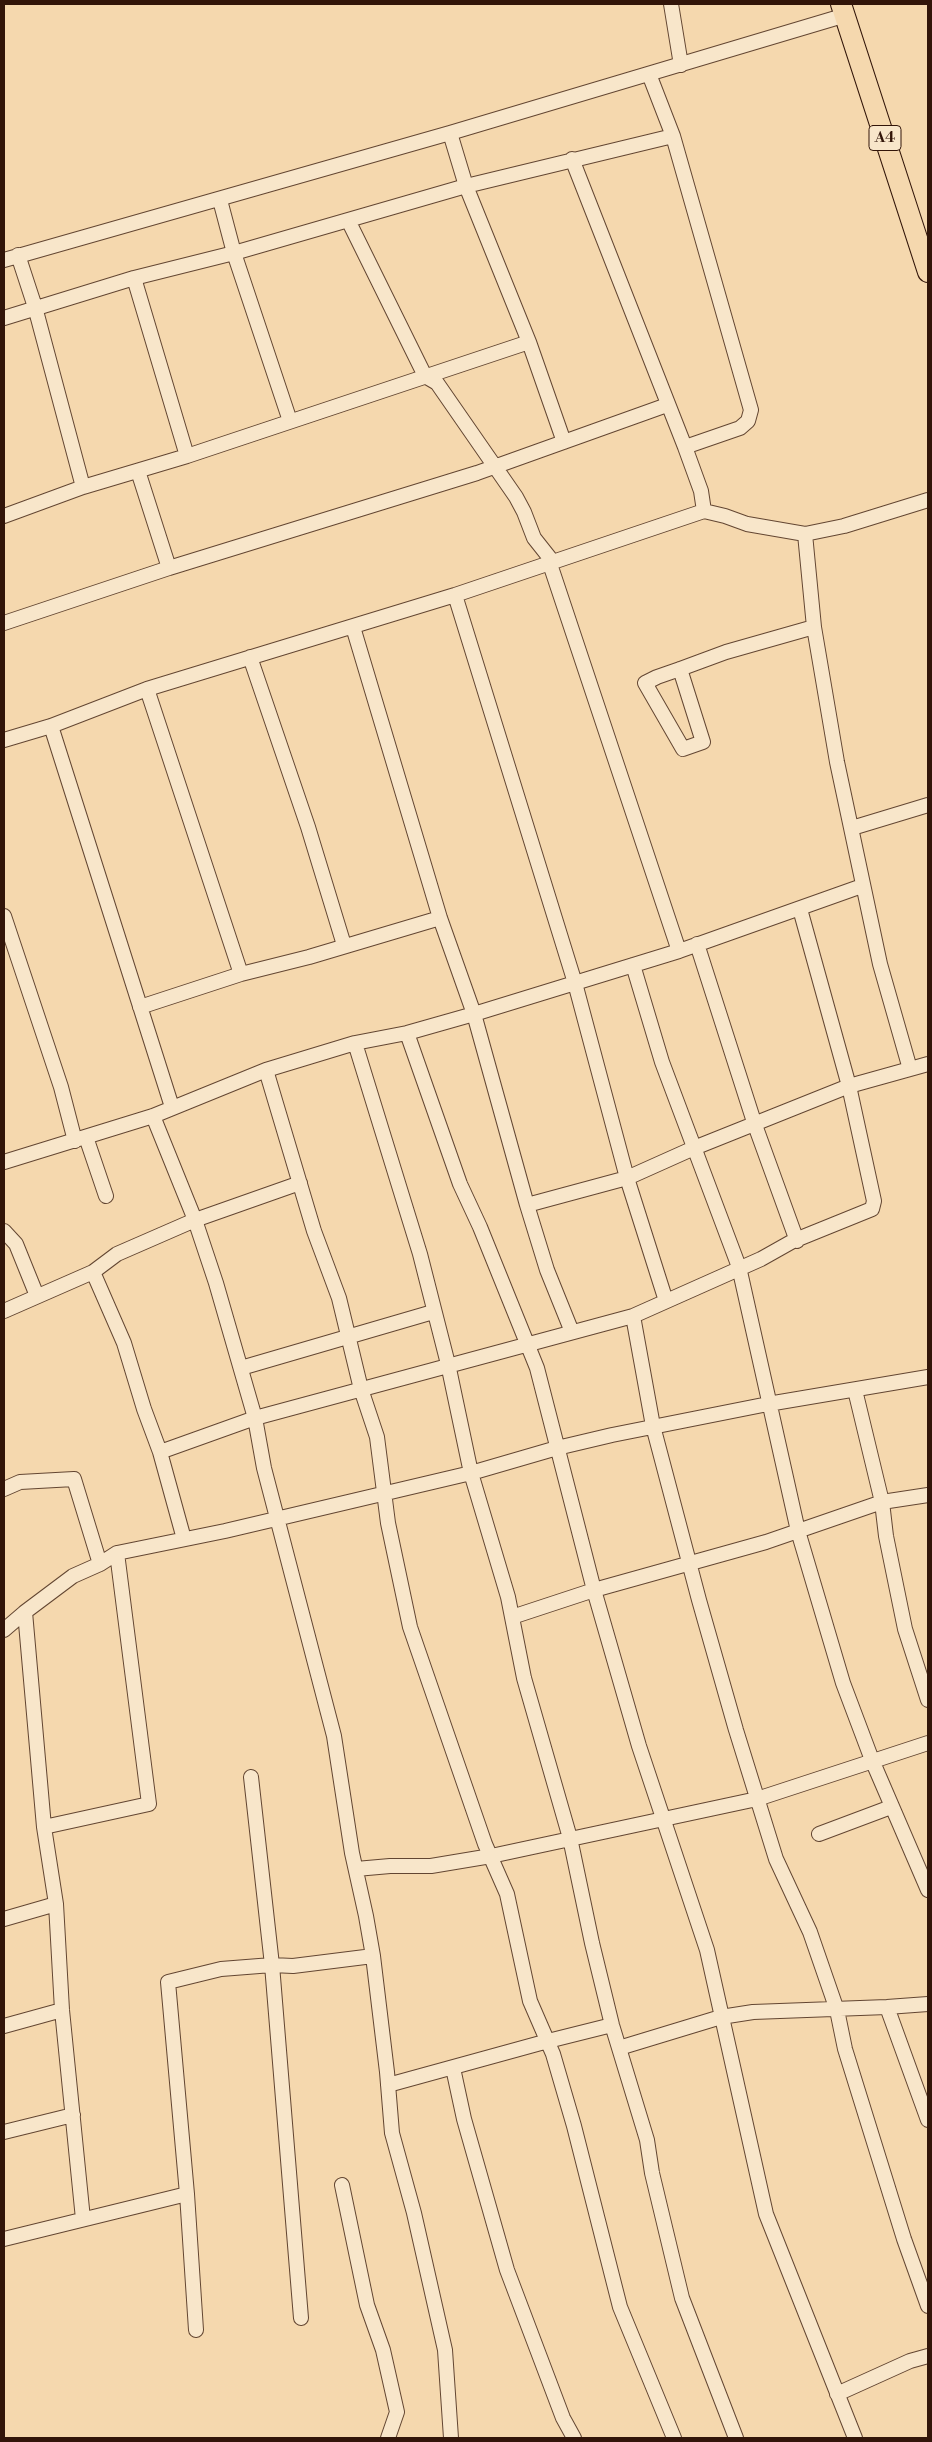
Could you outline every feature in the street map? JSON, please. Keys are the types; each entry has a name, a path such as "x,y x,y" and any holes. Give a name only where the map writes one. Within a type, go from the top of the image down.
{"highway":[{"name":"A4","path":"843,10 928,272"}],"street":[{"path":"671,4 681,65"},
{"path":"4,260 220,200 681,65 843,10"},
{"path":"649,74 673,136 751,410 748,421 740,428 685,447"},
{"path":"450,133 466,186 529,342 564,442"},
{"path":"4,318 34,307 134,278 234,253 466,186 673,136"},
{"path":"572,159 685,447 701,491 704,511"},
{"path":"220,200 234,253 290,421"},
{"path":"348,220 425,376 437,383 494,467 524,512 534,538 551,563 679,951"},
{"path":"18,255 83,487"},
{"path":"134,278 186,456"},
{"path":"4,516 83,487 186,456 529,342"},
{"path":"4,623 170,568 494,467 667,405"},
{"path":"138,471 170,568"},
{"path":"4,740 51,726 147,689 455,595 704,511 747,524 805,534 844,526 928,500"},
{"path":"805,534 814,627 837,762 880,964 910,1069"},
{"path":"455,595 504,759 575,983 628,1178 666,1300"},
{"path":"353,627 440,918 474,1014 547,1270 572,1332"},
{"path":"680,669 703,742 683,749 645,683 680,669 726,652 814,627"},
{"path":"250,657 308,827 344,945"},
{"path":"147,689 241,974"},
{"path":"51,726 172,1107"},
{"path":"852,828 928,805"},
{"path":"4,1162 153,1116 266,1070 355,1043 407,1033 474,1014 679,951 862,886"},
{"path":"160,1452 255,1418 448,1364 528,1345 633,1316 797,1240 872,1209 874,1201 849,1086 800,909"},
{"path":"4,916 61,1088 80,1139 106,1196"},
{"path":"140,1007 241,974 309,957 344,945 440,918"},
{"path":"697,944 755,1124 797,1240"},
{"path":"632,965 662,1062 739,1267 768,1404 798,1531 843,1682 872,1760 928,1890"},
{"path":"407,1033 460,1184 480,1227 537,1368 594,1590 662,1818 707,1950 766,2214 855,2438"},
{"path":"355,1043 420,1254 433,1312 448,1364 471,1473 490,1531 527,1686 570,1838 590,1934 612,2025 647,2140 652,2173 682,2298 736,2438"},
{"path":"527,1205 628,1178 694,1148 849,1086 928,1064"},
{"path":"266,1070 314,1231 339,1298 361,1389 377,1437 388,1523 410,1627 491,1856 507,1894 530,2001 548,2041 574,2126 620,2307 674,2438"},
{"path":"153,1116 195,1220 216,1283 255,1418 264,1468 334,1736 372,1956 392,2133 414,2213 445,2350 452,2438"},
{"path":"4,1311 93,1272 117,1254 195,1220 300,1183"},
{"path":"4,1231 16,1244 38,1296"},
{"path":"93,1272 124,1343 144,1409 160,1452 184,1539"},
{"path":"240,1368 303,1351 348,1335 433,1312"},
{"path":"633,1316 653,1426 689,1564 757,1798 776,1859 810,1932 837,2010 845,2049 904,2239 928,2306"},
{"path":"4,1630 73,1576 100,1564 117,1553 471,1473 557,1448 653,1426 928,1377"},
{"path":"855,1390 882,1502 886,1536 904,1629 928,1700"},
{"path":"4,1489 20,1482 74,1479 100,1564"},
{"path":"512,1617 594,1590 798,1531 882,1502 928,1495"},
{"path":"44,1827 149,1804 117,1553"},
{"path":"25,1612 44,1827 56,1904 62,2010 83,2219"},
{"path":"356,1869 390,1866 431,1866 491,1856 757,1798 928,1743"},
{"path":"251,1777 272,1965 302,2318"},
{"path":"818,1834 891,1806"},
{"path":"4,1919 56,1904"},
{"path":"196,2330 168,1982 220,1969 272,1965 293,1966 372,1956"},
{"path":"619,2048 721,2017 753,2012 888,2008 928,2004"},
{"path":"888,2008 928,2120"},
{"path":"4,2026 62,2010"},
{"path":"388,2085 612,2025"},
{"path":"453,2068 464,2119 507,2270 563,2418 574,2438"},
{"path":"4,2132 73,2115"},
{"path":"342,2185 367,2306 383,2350 397,2412 388,2438"},
{"path":"4,2239 186,2194"},
{"path":"837,2394 910,2361 928,2356"}]}
